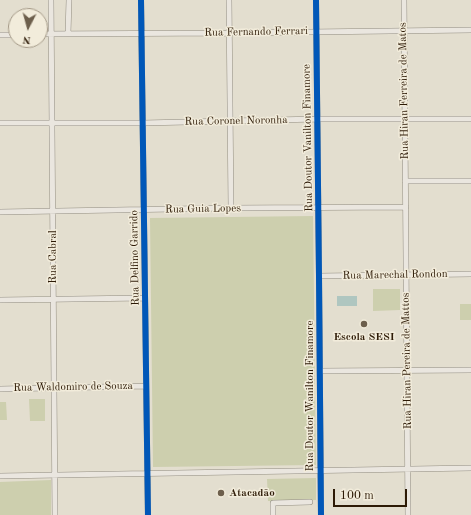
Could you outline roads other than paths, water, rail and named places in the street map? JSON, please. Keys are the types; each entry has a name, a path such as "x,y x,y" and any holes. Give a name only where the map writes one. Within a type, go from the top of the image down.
{"street":[{"name":"Rua Cabral","path":"51,0 55,515"},
{"path":"68,34 69,0"},
{"name":"Rua Delfino Garrido","path":"141,0 148,515"},
{"path":"229,0 231,208"},
{"name":"Rua Doutor Vanilton Finamore","path":"316,0 320,276"},
{"name":"Rua Hiran Ferreira de Matos","path":"404,0 406,207"},
{"name":"Rua Fernando Ferrari","path":"48,34 471,30"},
{"name":"Rua Coronel Noronha","path":"0,123 405,118 471,119"},
{"path":"405,181 471,181"},
{"name":"Rua Guia Lopes","path":"0,212 406,207"},
{"name":"Rua Hiran Pereira de Mattos","path":"406,207 408,515"},
{"name":"Rua Marechal Rondon","path":"320,276 471,274"},
{"name":"Rua Doutor Wanilton Finamore","path":"320,276 321,515"},
{"path":"0,300 145,298"},
{"path":"320,371 471,370"},
{"name":"Rua Waldomiro de Souza","path":"0,389 146,386"},
{"path":"0,476 471,468"},
{"path":"273,515 273,503 310,502"}],"water":[{"path":"337,296 357,296 357,306 337,306"}],"place":[{"name":"Escola SESI","path":"364,324"},
{"name":"Atacadão","path":"221,493"}]}
